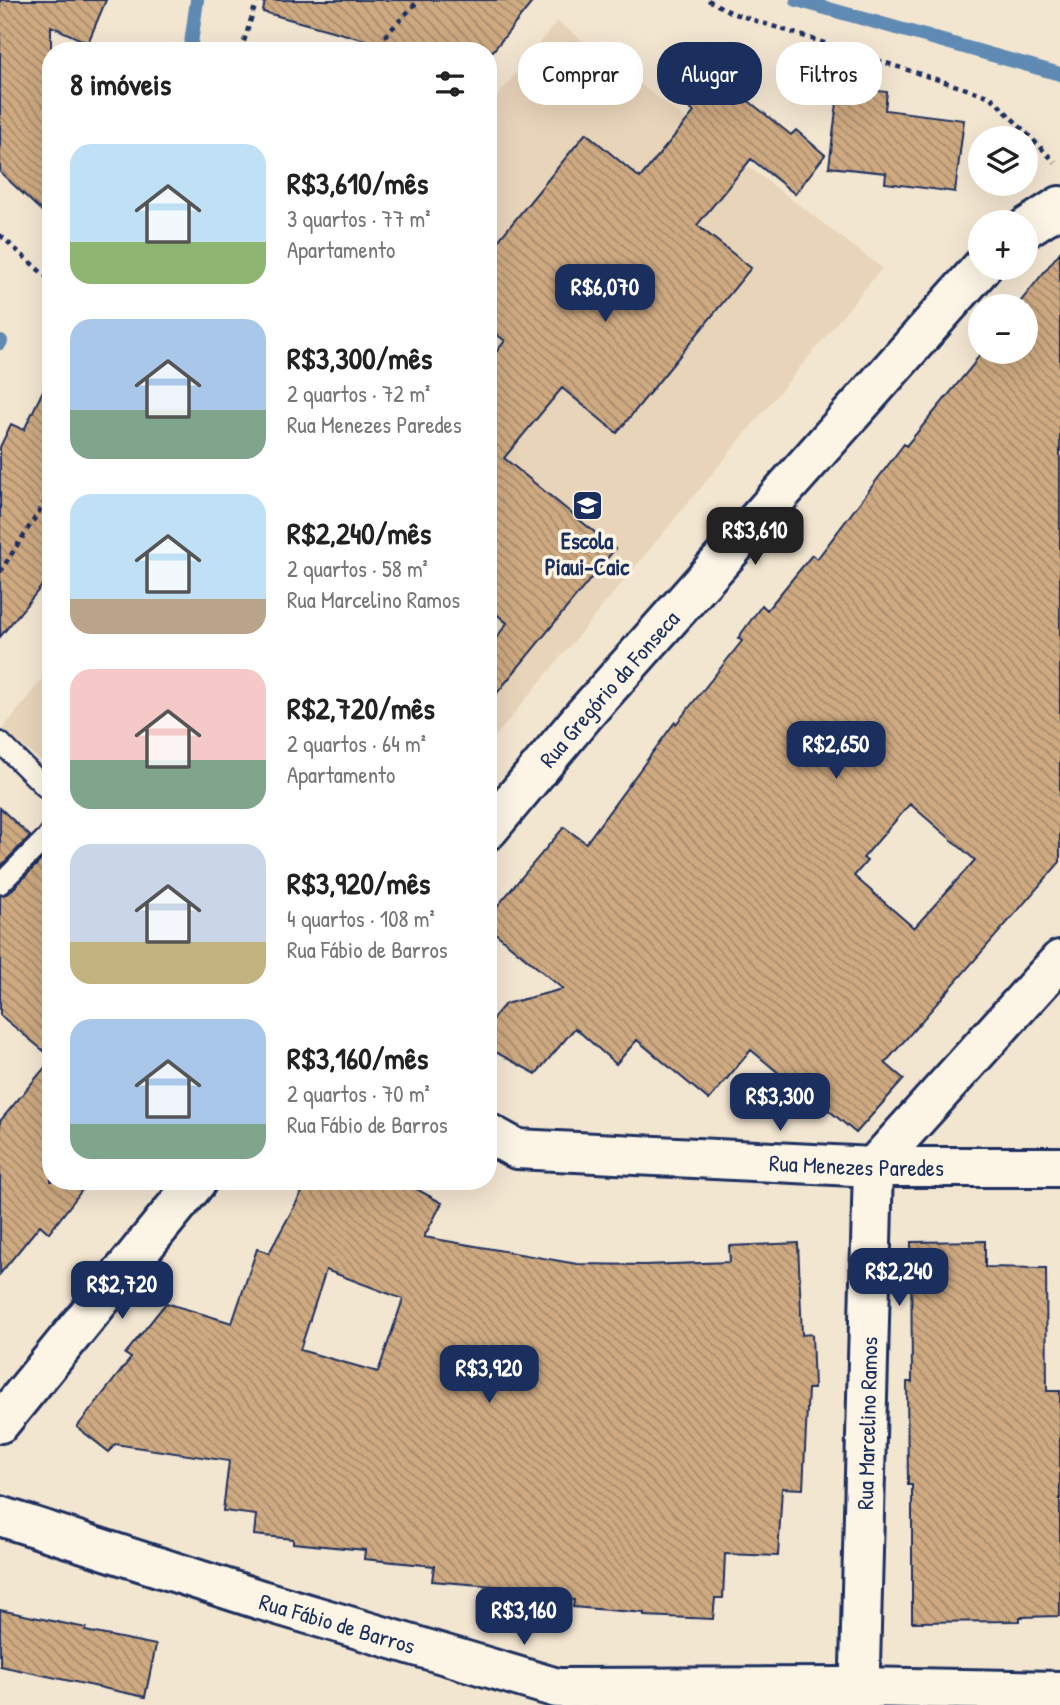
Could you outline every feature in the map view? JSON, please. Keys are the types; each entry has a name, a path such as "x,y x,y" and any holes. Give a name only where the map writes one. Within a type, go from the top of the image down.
{"street":[{"path":"1038,220 1060,206"},
{"name":"Rua Gregório da Fonseca","path":"497,819 584,715 970,280"},
{"path":"873,1167 1060,961"},
{"name":"Rua Menezes Paredes","path":"497,1138 517,1149 873,1167 1060,1167"},
{"name":"Rua Marcelino Ramos","path":"859,1696 873,1167"},
{"path":"0,1423 190,1190"},
{"name":"Rua Fábio de Barros","path":"0,1516 261,1600 557,1688 859,1696 1060,1691"}],"lane":[{"path":"0,742 42,784"},
{"path":"0,884 42,843"}],"path":[{"path":"244,42 257,0"},
{"path":"379,42 419,0"},
{"path":"708,0 732,13 991,97 1060,167"},
{"path":"0,234 42,273"},
{"path":"0,572 42,507"}],"shaded area":[{"name":"Escola Piaui-Caic","path":"557,21 585,42 541,42"},
{"name":"Escola Piaui-Caic","path":"518,71 518,105 643,105 643,86 657,97 657,105 668,105 882,268 497,734 497,98"},
{"path":"42,679 42,761 2,730"}],"building":[{"path":"0,0 106,0 88,42 51,26 51,42 42,42 42,212 0,172"},
{"path":"265,0 534,0 497,46 497,42 372,42 263,12"},
{"path":"882,91 887,92 885,110 964,120 955,192 885,183 886,173 829,167 837,105 882,105"},
{"path":"685,105 754,105 791,135 796,130 825,155 795,194 751,159 697,225 751,268 617,433 562,388 504,458 615,549 497,693 497,637 507,623 497,615 497,351 505,341 497,334 497,242 586,133 640,178 694,112"},
{"path":"1060,252 1060,862 885,1063 904,1079 856,1133 751,1050 709,1100 637,1040 616,1064 575,1028 536,1074 497,1053 497,1013 505,1004 563,989 497,934 497,906 564,827 586,843 675,722 676,724 742,641 738,638 762,605 767,610 812,555 817,559 904,444 906,446 973,365 1038,364 1038,294 1027,294","holes":["910,804 975,860 914,928 854,876 867,861 863,858"]},
{"path":"42,393 42,586 0,637 0,447 11,424 24,430"},
{"path":"0,808 30,836 0,867"},
{"path":"42,859 42,1050 0,1015 0,896 9,893"},
{"path":"42,1071 42,1190 82,1190 49,1233 40,1225 0,1274 0,1121"},
{"path":"303,1190 418,1190 442,1203 424,1237 577,1264 730,1262 729,1246 798,1243 802,1335 812,1334 814,1389 808,1389 803,1489 782,1488 778,1556 725,1554 723,1598 715,1598 713,1619 644,1616 644,1613 573,1607 574,1600 503,1594 504,1587 432,1581 434,1566 364,1559 365,1550 293,1543 293,1539 254,1535 256,1515 223,1511 229,1461 115,1444 109,1452 77,1427 131,1358 125,1354 166,1303 232,1323 257,1249 269,1253","holes":["326,1270 403,1299 378,1372 300,1350"]},
{"path":"985,1241 985,1267 1046,1268 1047,1391 1060,1391 1060,1616 1020,1617 1020,1621 912,1622 912,1485 908,1485 907,1382 912,1382 911,1242"},
{"path":"0,1610 156,1645 145,1697 0,1666"}],"waterway":[{"path":"191,42 197,0"},
{"path":"797,0 1060,74"}],"place":[{"name":"Escola Piaui-Caic","path":"587,506"}]}
